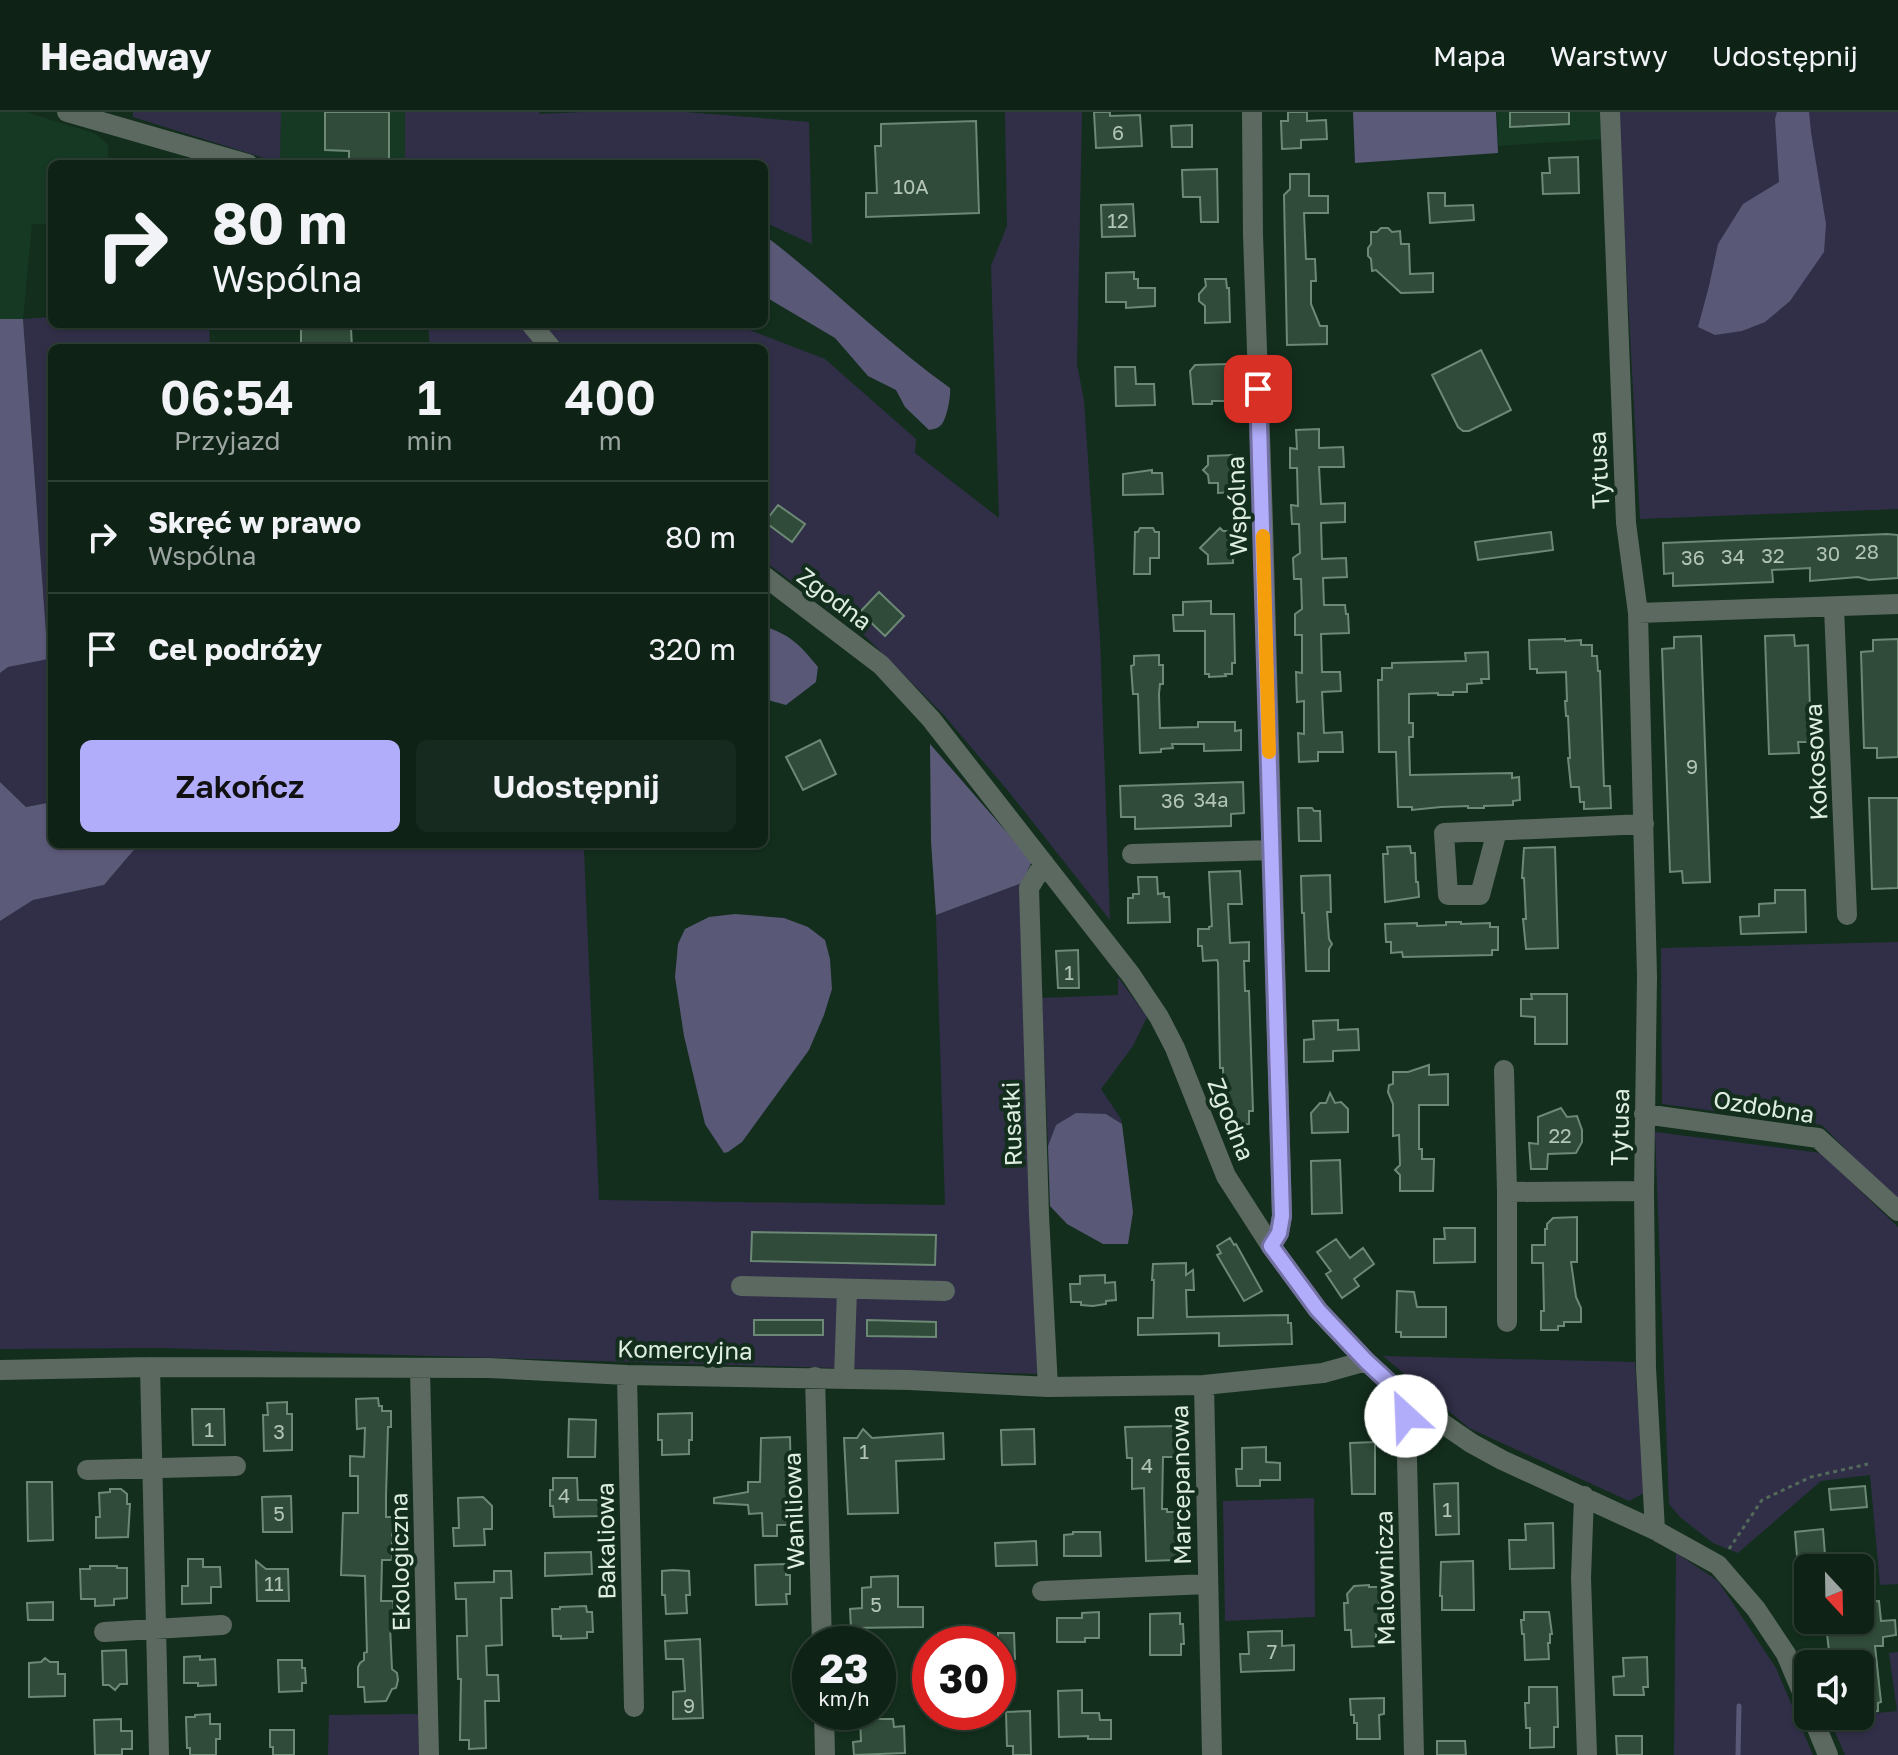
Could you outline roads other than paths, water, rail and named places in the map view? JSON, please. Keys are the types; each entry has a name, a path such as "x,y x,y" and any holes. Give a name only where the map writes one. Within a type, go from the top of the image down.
{"street":[{"path":"67,112 234,160"},
{"name":"Wspólna","path":"1252,112 1282,1216 1279,1233 1271,1246"},
{"name":"Tytusa","path":"1610,112 1626,523 1638,613 1647,977 1644,1114 1646,1368 1655,1530"},
{"path":"534,328 548,344"},
{"name":"Zgodna","path":"768,579 881,665 931,719 1131,975 1175,1048 1226,1176 1271,1246 1318,1310 1407,1399 1471,1443 1655,1530 1718,1565 1756,1609 1786,1654 1794,1673"},
{"path":"1638,613 1898,604"},
{"name":"Kokosowa","path":"1834,608 1847,915"},
{"path":"1497,831 1644,824"},
{"path":"1132,854 1272,850"},
{"name":"Rusałki","path":"1044,863 1029,888 1039,1215 1048,1387"},
{"path":"1504,1070 1507,1322"},
{"name":"Ozdobna","path":"1644,1114 1818,1138 1898,1211"},
{"name":"Tytusa","path":"1507,1192 1644,1191"},
{"path":"741,1286 945,1291"},
{"path":"844,1378 847,1289"},
{"name":"Komercyjna","path":"0,1370 488,1368 1048,1387 1204,1385 1323,1373 1366,1361"},
{"path":"150,1367 159,1755"},
{"name":"Ekologiczna","path":"420,1369 429,1755"},
{"name":"Bakaliowa","path":"627,1375 634,1707"},
{"name":"Waniliowa","path":"815,1377 822,1626"},
{"name":"Marcepanowa","path":"1204,1385 1212,1755"},
{"name":"Malownicza","path":"1407,1399 1414,1755"},
{"path":"87,1470 236,1466"},
{"path":"1584,1496 1581,1578 1587,1755"},
{"name":"Marcepanowa","path":"1042,1591 1208,1584"},
{"path":"104,1632 222,1625"},
{"path":"824,1730 825,1755"},
{"path":"1818,1730 1828,1755"}],"water":[{"path":"1777,112 1809,112 1826,224 1824,252 1790,301 1765,322 1742,331 1715,335 1698,327 1718,244 1743,204 1779,182"},
{"path":"768,238 950,388 947,412 941,425 929,430 905,407 896,390 868,376 835,338 768,298"},
{"path":"768,628 794,642 818,667 816,682 786,705 768,700"},
{"path":"735,914 784,918 808,927 825,940 832,989 809,1050 742,1142 724,1153 705,1124 684,1036 675,977 678,944 685,929 709,917"},
{"path":"1076,1113 1106,1114 1122,1124 1133,1212 1128,1244 1103,1244 1067,1224 1050,1206 1048,1146 1056,1125"}],"waterway":[{"path":"1738,1755 1739,1706"}]}
